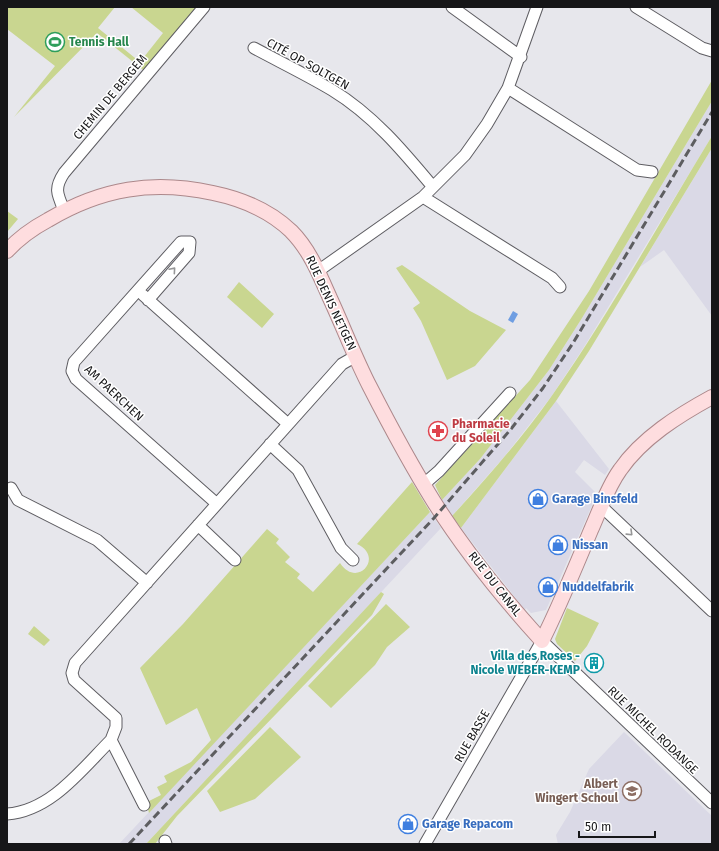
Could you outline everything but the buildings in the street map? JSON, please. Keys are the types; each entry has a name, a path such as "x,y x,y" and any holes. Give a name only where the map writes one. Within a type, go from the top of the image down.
{"main road":[{"name":"RUE DENIS NETGEN","path":"7,251 30,230 64,210 100,196 150,186 188,187 230,196 256,206 279,221 302,244 318,271 356,356 388,421 424,484 451,526"},
{"path":"542,641 556,612 601,506 619,471 631,455 656,433 712,397"},
{"name":"RUE DU CANAL","path":"451,526 519,616 542,641"}],"street":[{"name":"CHEMIN DE BERGEM","path":"64,210 58,195 57,183 64,172 204,7"},
{"path":"452,7 521,57"},
{"path":"318,271 423,197 465,155 487,124 508,88 521,57 537,7"},
{"path":"636,7 702,48 712,51"},
{"name":"CITÉ OP SOLTGEN","path":"254,48 333,90 364,113 395,141 433,188"},
{"path":"508,88 637,170 652,172"},
{"path":"423,197 552,278 560,287"},
{"name":"AM PAERCHEN","path":"148,300 189,253 191,248 190,242 181,242 74,362 72,371 76,379 217,504"},
{"path":"138,291 288,424"},
{"path":"7,814 32,808 56,794 111,740 116,727 116,718 74,680 72,673 75,663 342,364 356,356"},
{"path":"424,484 439,471 510,393"},
{"path":"270,444 298,470 341,548 352,560"},
{"path":"11,488 18,500 97,540 146,583"},
{"path":"601,506 712,611"},
{"path":"198,525 235,560"},
{"name":"RUE MICHEL RODANGE","path":"542,641 712,803"},
{"name":"RUE BASSE","path":"425,844 542,641"},
{"path":"111,740 144,805"}],"shaded area":[{"path":"712,101 712,136 584,347 551,397 504,457 452,516 442,500 480,459 549,370 582,318"},
{"path":"712,148 712,316 664,250 640,267"},
{"path":"556,401 609,469 605,475 584,460 575,472 597,494 546,610 531,613 526,608 525,610 461,528"},
{"path":"430,512 441,528 146,844 119,844"},
{"name":"Albert Wingert Schoul","path":"624,732 712,816 712,844 558,844 556,835 570,812 589,769"}],"green space":[{"path":"7,7 115,7 98,28 140,62 163,33 131,7 204,7 147,73 97,33 14,117 55,66 7,29"},
{"path":"712,80 712,101 582,318 549,370 480,459 442,500 435,485 530,380 589,291"},
{"path":"712,136 712,148 589,351 556,401 461,528 452,516 528,428 573,365 594,333"},
{"path":"7,211 18,219 7,232"},
{"path":"402,265 470,311 506,330 475,366 447,380 421,321 413,308 420,303 396,268"},
{"path":"239,282 274,314 262,328 227,297"},
{"path":"412,482 430,512 149,813 149,801 161,795 157,787 167,782 164,776 191,762 211,740 197,708 166,725 140,668 183,624 267,529 279,539 276,543 290,557 285,562 300,574 297,578 313,592 340,563 347,570 354,573 360,572 368,563 369,556 365,550 357,544"},
{"path":"381,592 384,594 372,615 177,816 155,844 146,844"},
{"path":"386,604 410,627 387,647 375,665 331,708 308,686"},
{"path":"567,608 599,623 587,646 575,661 557,644 555,639"},
{"path":"34,626 50,640 44,646 28,634"},
{"path":"270,727 301,757 255,799 220,812 207,791"}],"water":[{"path":"513,311 518,314 513,323 508,320"}],"railway":[{"path":"129,844 434,518 511,429 543,388 573,343 712,112"}],"place":[{"name":"Tennis Hall","path":"55,42"},
{"name":"Pharmacie du Soleil","path":"438,431"},
{"name":"Garage Binsfeld","path":"538,499"},
{"name":"Nissan","path":"558,545"},
{"name":"Nuddelfabrik","path":"548,587"},
{"name":"Villa des Roses - Nicole WEBER-KEMP","path":"594,663"},
{"name":"Albert Wingert Schoul","path":"632,791"},
{"name":"Garage Repacom","path":"408,824"}]}
